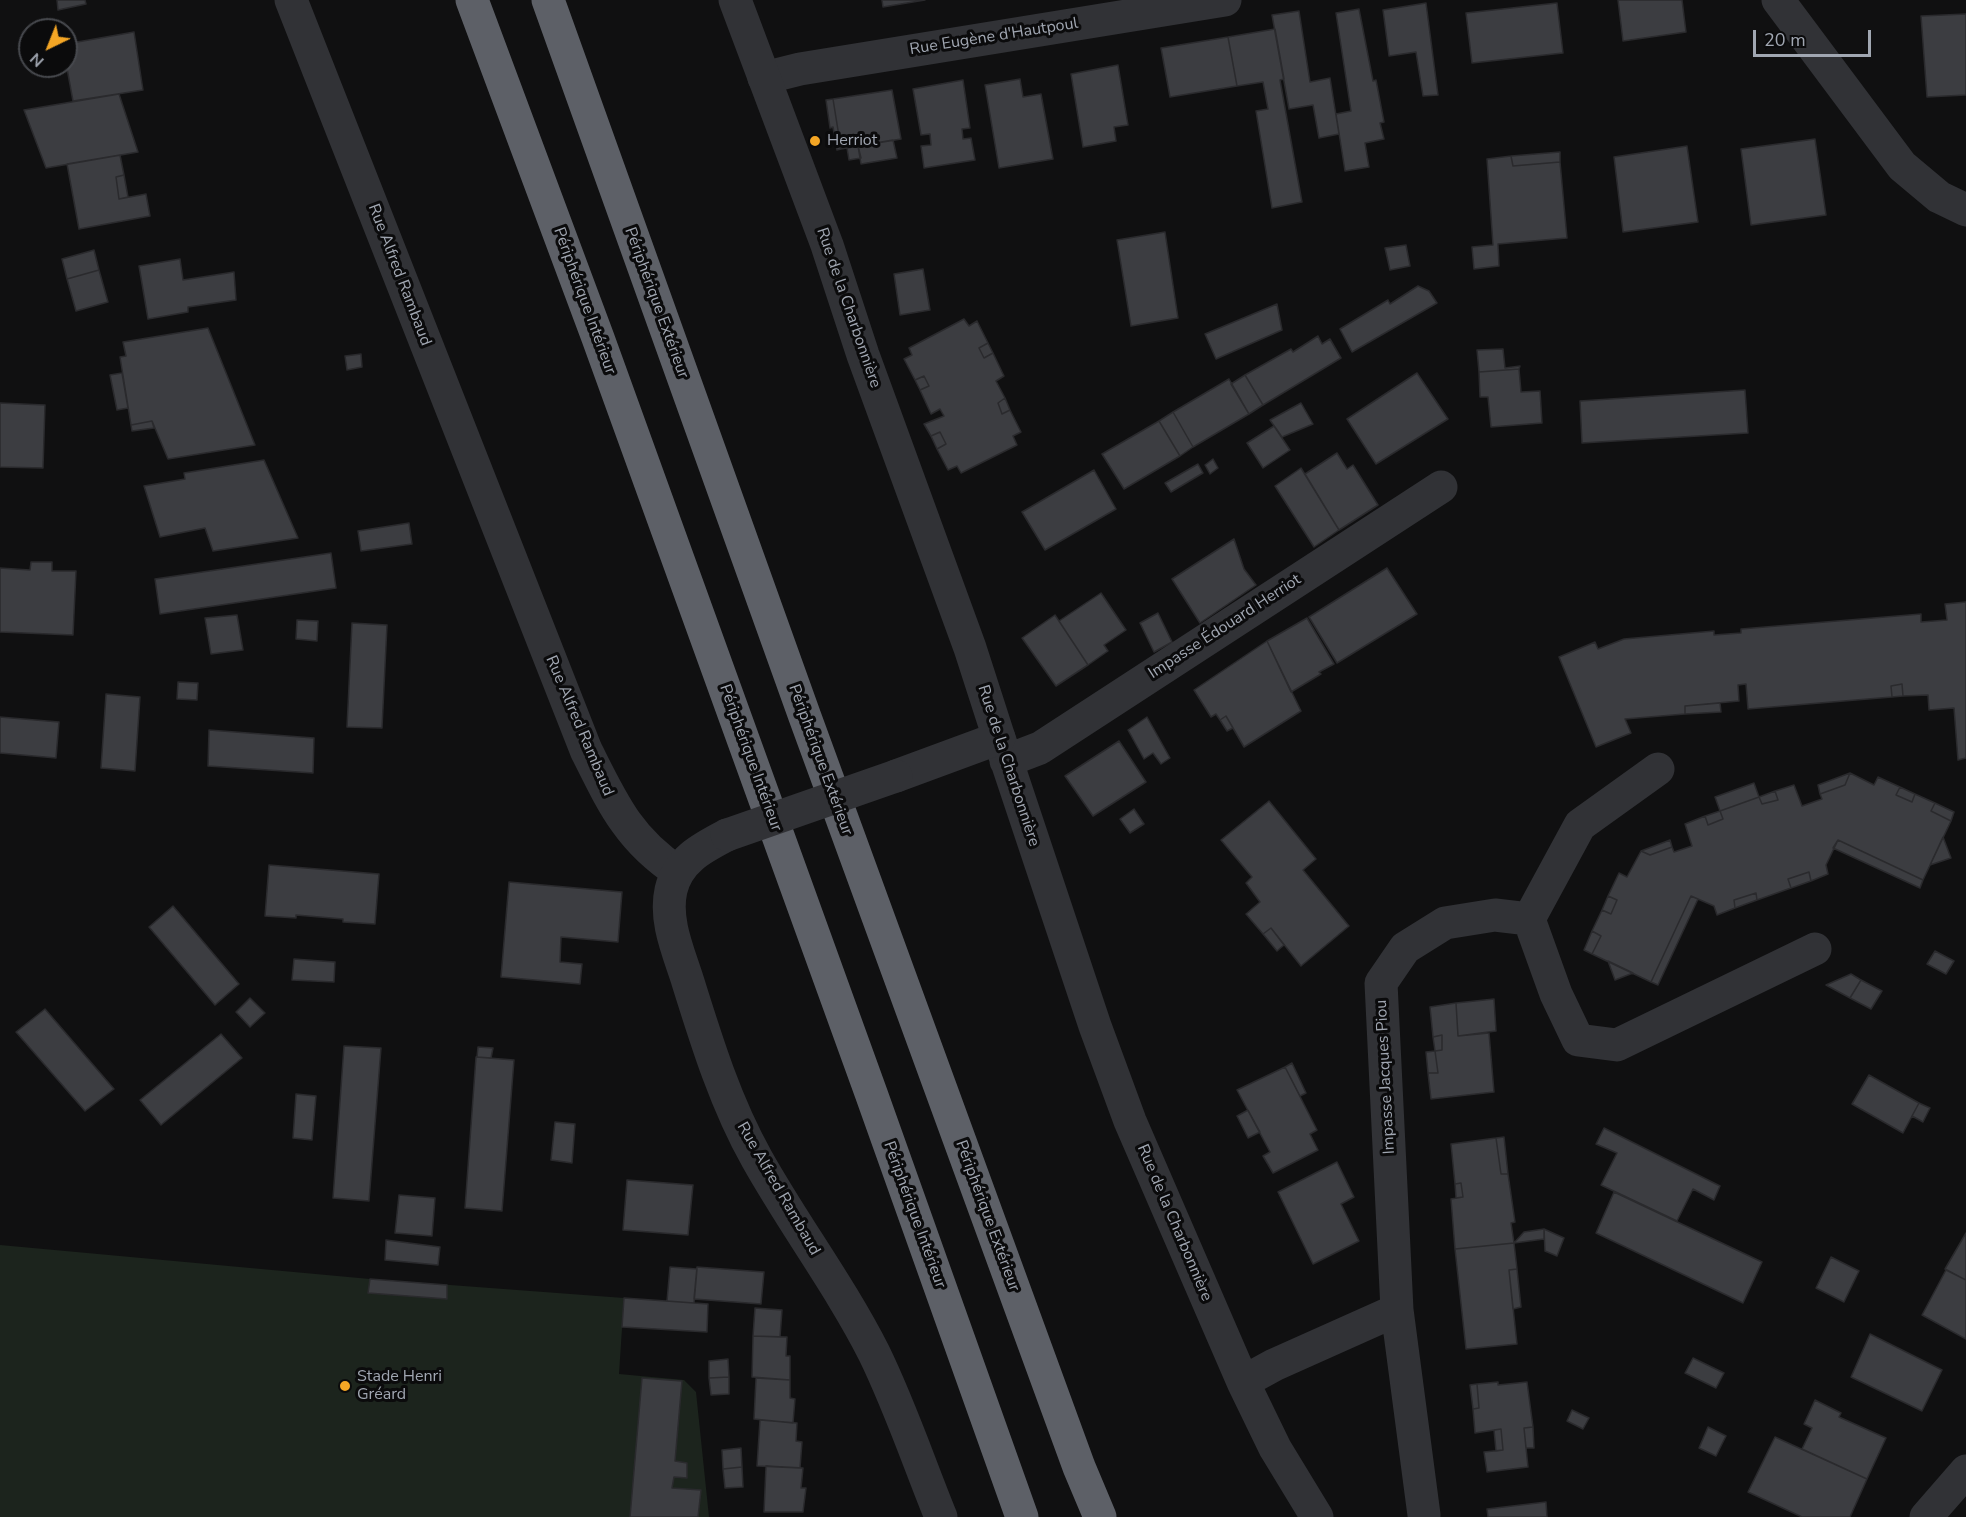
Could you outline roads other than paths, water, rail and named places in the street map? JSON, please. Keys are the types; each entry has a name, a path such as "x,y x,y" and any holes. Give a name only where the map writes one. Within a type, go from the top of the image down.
{"highway":[{"name":"Périphérique Intérieur","path":"472,0 630,428 1022,1517"},
{"name":"Périphérique Extérieur","path":"548,0 816,750 1079,1467 1100,1517"}],"street":[{"name":"Rue Alfred Rambaud","path":"291,0 586,750 611,801 628,827 646,849 678,872 671,890 669,914 673,934 710,1053 732,1107 757,1160 846,1303 874,1353 941,1517"},
{"name":"Rue de la Charbonnière","path":"735,0 827,245 863,355 970,648 1095,1026 1122,1100 1243,1382 1275,1448 1317,1517"},
{"name":"Rue Eugène d'Hautpoul","path":"764,78 800,69 1225,0"},
{"path":"1778,0 1902,166 1939,196 1966,210"},
{"name":"Impasse Édouard Herriot","path":"678,872 686,860 698,850 727,835 896,776 1003,749 1040,748 1441,487"},
{"path":"1658,769 1580,825 1529,920 1556,994 1578,1040 1617,1045 1815,950"},
{"name":"Impasse Jacques Piou","path":"1424,1515 1397,1310 1382,983 1405,948 1445,923 1495,915 1529,920"},
{"path":"1243,1382 1274,1365 1397,1310"},
{"path":"1926,1517 1966,1471"}],"place":[{"name":"Herriot","path":"815,141"},
{"name":"Stade Henri Gréard","path":"345,1386"}]}
